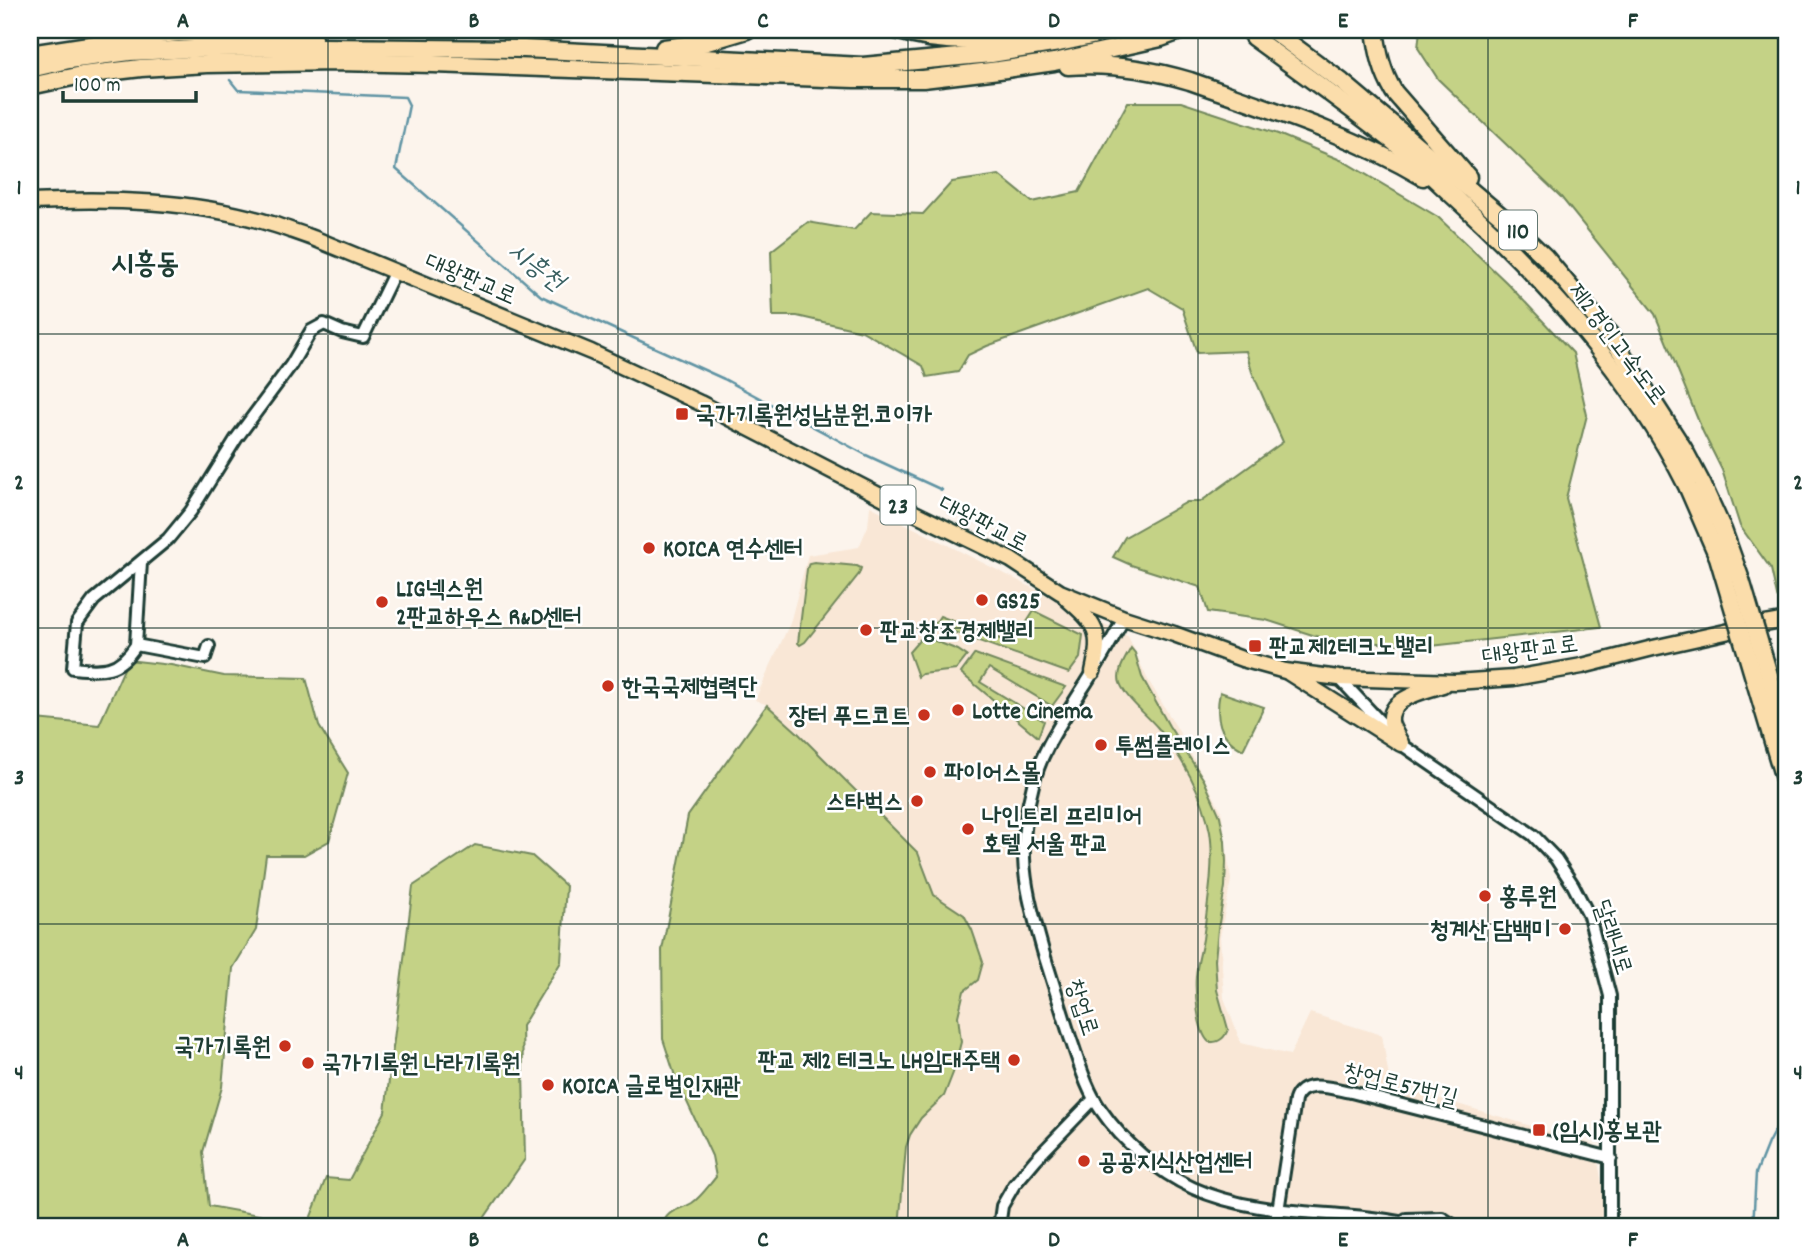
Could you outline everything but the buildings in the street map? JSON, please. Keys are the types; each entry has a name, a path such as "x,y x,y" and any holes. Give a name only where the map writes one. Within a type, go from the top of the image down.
{"highway":[{"path":"607,53 688,45 721,39 747,30"},
{"path":"896,30 928,38 982,42 1071,30"},
{"path":"30,69 69,60 130,52 347,47 607,53 863,66 990,54 1119,30"},
{"path":"30,86 129,69 207,64 336,62 923,79 1054,62 1161,38 1183,30"},
{"name":"제2경인고속도로","path":"1272,30 1342,82 1507,221 1545,257 1611,335 1683,448 1787,789"},
{"path":"1376,30 1380,62 1394,92 1507,221"},
{"path":"30,54 178,33 316,38 347,47"},
{"name":"제2경인고속도로","path":"1253,37 1387,136 1476,216 1532,270 1610,364 1723,530 1741,580 1787,736"},
{"path":"999,70 1076,65 1119,66 1190,81 1360,144 1427,180 1476,216"}],"main road":[{"name":"대왕판교로","path":"30,202 78,199 172,205 223,212 270,223 591,352 700,403 1011,560 1060,592 1124,618 1285,671 1339,678 1455,682 1514,678 1582,666 1663,645 1787,620"},
{"path":"1060,592 1093,625 1098,640 1093,672"},
{"path":"1285,671 1401,744"},
{"path":"1401,744 1391,722 1394,709 1401,701 1414,694 1455,682"}],"street":[{"path":"141,562 135,645 130,654 110,669 72,668 77,623 94,600 168,539 191,511 236,439 290,365 311,331 324,324 362,337 395,271"},
{"name":"창업로","path":"1124,618 1064,718 1034,780 1027,811 1024,860 1034,919 1086,1084 1101,1111 1120,1133 1164,1172 1193,1188 1223,1200 1278,1211 1389,1220"},
{"path":"135,645 205,658 209,646"},
{"name":"달래내로","path":"1339,678 1401,744 1532,835 1556,859 1589,916 1610,996 1609,1227"},
{"name":"창업로57번길","path":"1278,1211 1294,1100 1306,1087 1332,1088 1359,1094 1611,1158"},
{"path":"999,1227 1002,1206 1014,1185 1094,1099"},
{"path":"1274,1227 1278,1211"},
{"path":"1389,1220 1442,1218 1456,1227"},
{"path":"1389,1220 1399,1227"},
{"path":"1389,1220 1422,1227"}],"shaded area":[{"path":"870,506 1128,636 1147,678 1221,810 1231,880 1220,937 1224,998 1241,1043 1290,1055 1310,1013 1382,1035 1390,1084 1595,1145 1603,1189 1601,1227 899,1227 906,1147 921,1118 944,1096 961,1042 958,1016 964,991 978,980 972,930 964,915 934,895 918,853 797,732 767,705 755,700 790,623 808,555 859,547 868,526"}],"green space":[{"path":"1420,30 1787,30 1787,576 1777,596 1771,569 1740,526 1722,470 1703,432 1655,314 1561,197 1438,79 1418,48"},
{"path":"1128,102 1181,102 1278,134 1343,161 1438,217 1507,283 1573,353 1587,415 1566,498 1601,627 1431,646 1328,640 1266,620 1208,612 1200,587 1113,557 1125,537 1187,502 1200,502 1283,442 1252,372 1246,351 1197,353 1182,308 1148,288 987,346 968,355 958,372 927,377 923,366 862,331 797,316 773,316 771,251 808,222 854,230 871,212 923,214 952,182 999,175 1032,202 1079,192"},
{"path":"809,563 861,568 859,574 800,645 798,643 807,569"},
{"path":"1034,611 1083,635 1080,658 1069,673 934,625 940,616 1013,644"},
{"path":"922,637 967,656 956,670 922,674 918,677 909,652"},
{"path":"30,642 36,719 99,725 128,660 171,665 224,676 306,678 319,726 348,773 329,841 304,855 266,855 256,930 233,968 222,1087 203,1152 209,1206 308,1224 326,1178 349,1180 385,1112 413,886 475,845 532,856 566,886 561,962 522,1026 525,1159 478,1227 30,1227"},
{"path":"1131,648 1142,677 1169,726 1204,780 1220,816 1226,862 1215,960 1217,990 1228,1029 1216,1042 1209,1042 1202,1030 1196,991 1212,857 1207,818 1197,790 1167,739 1132,701 1120,683 1120,669"},
{"path":"975,654 1066,687 1052,706 989,668 980,682 1044,721 1038,737 961,673"},
{"path":"1220,692 1264,707 1243,750 1228,739 1220,726"},
{"path":"767,705 918,853 934,895 964,915 983,962 978,980 964,991 958,1016 961,1042 944,1096 921,1118 906,1147 899,1227 662,1227 670,1213 695,1200 716,1177 712,1156 675,1076 663,1039 662,950 688,816"}],"waterway":[{"name":"시흥천","path":"230,80 238,90 405,97 409,105 396,169 541,296 724,379 866,455 942,490"},
{"path":"1753,1227 1756,1173 1787,1107"}],"place":[{"name":"국가기록원성남분원.코이카","path":"682,414"},
{"name":"KOICA 연수센터","path":"649,548"},
{"name":"GS25","path":"982,600"},
{"name":"LIG넥스원 2판교하우스 R&D센터","path":"382,602"},
{"name":"판교창조경제밸리","path":"866,630"},
{"name":"판교제2테크노밸리","path":"1255,646"},
{"name":"한국국제협력단","path":"608,686"},
{"name":"Lotte Cinema","path":"958,710"},
{"name":"장터 푸드코트","path":"924,715"},
{"name":"투썸플레이스","path":"1101,745"},
{"name":"파이어스몰","path":"930,772"},
{"name":"스타벅스","path":"917,801"},
{"name":"나인트리 프리미어 호텔 서울 판교","path":"968,829"},
{"name":"홍루원","path":"1485,896"},
{"name":"청계산 담백미","path":"1565,929"},
{"name":"국가기록원","path":"285,1046"},
{"name":"판교 제2 테크노 LH임대주택","path":"1014,1060"},
{"name":"국가기록원 나라기록원","path":"308,1063"},
{"name":"KOICA 글로벌인재관","path":"548,1085"},
{"name":"(임시)홍보관","path":"1539,1130"},
{"name":"공공지식산업센터","path":"1084,1161"}],"district":[{"name":"시흥동","path":"145,262"}]}
